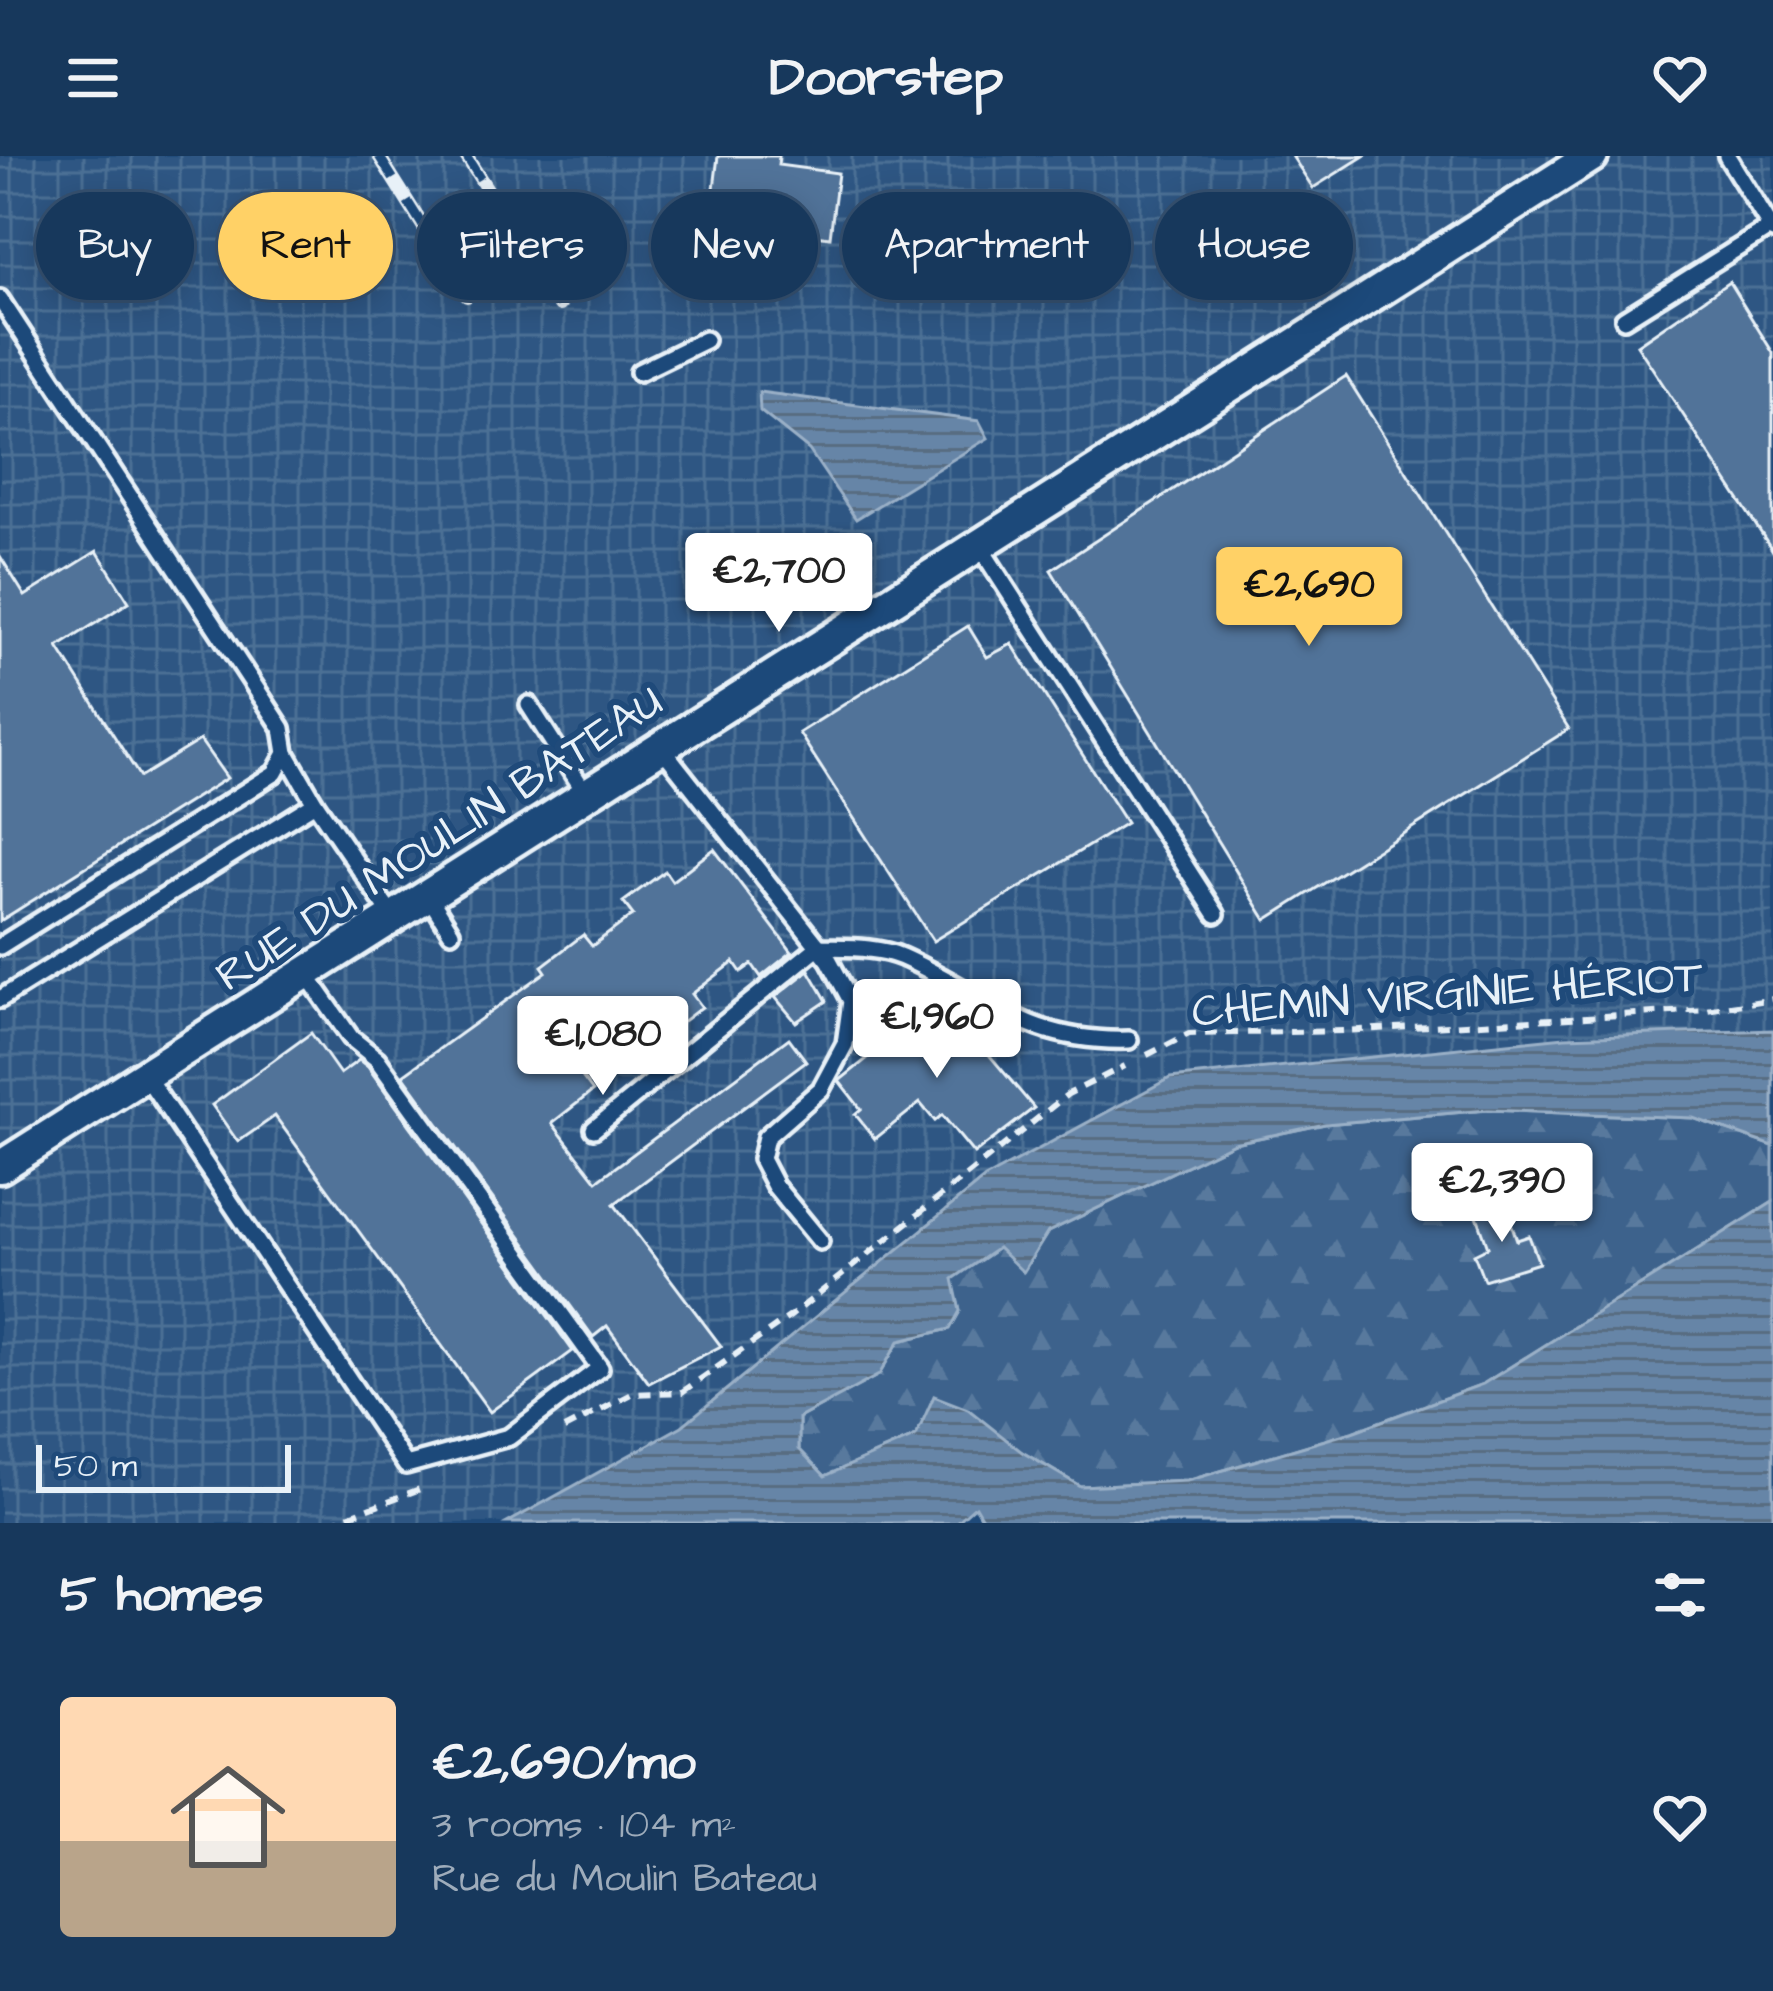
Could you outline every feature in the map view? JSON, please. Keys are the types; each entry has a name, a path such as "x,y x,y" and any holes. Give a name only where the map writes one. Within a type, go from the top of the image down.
{"street":[{"name":"RUE DU MOULIN BATEAU","path":"0,1167 1592,156"}],"lane":[{"path":"1624,319 1772,229 1726,156"},
{"path":"0,299 282,728 286,753 315,803 394,919"},
{"path":"639,372 705,340"},
{"path":"980,547 1216,914"},
{"path":"529,705 586,794"},
{"path":"661,747 818,946 851,1001 845,1044 821,1089 766,1137 761,1159 775,1186 820,1241"},
{"path":"0,946 275,773 286,753"},
{"path":"0,999 315,803"},
{"path":"429,897 451,932"},
{"path":"594,1129 818,946 898,955 1049,1034 1129,1040"},
{"path":"146,1076 406,1465 509,1437 600,1368 377,1059 351,1038 307,975"}],"path":[{"name":"CHEMIN VIRGINIE HÉRIOT","path":"556,1433 632,1394 682,1391 792,1315 1068,1094 1189,1034 1343,1031 1684,1012 1773,999"},
{"path":"329,1523 434,1484"}],"shaded area":[{"path":"0,156 1773,156 1773,1030 1565,1037 985,1178 682,1426 507,1523 0,1523"},
{"path":"759,392 979,421 988,438 856,519 809,450 760,411"},
{"path":"1773,1030 1773,1146 1693,1118 1488,1110 1325,1124 1234,1143 1048,1232 1023,1272 998,1248 953,1279 960,1311 950,1329 899,1341 879,1375 799,1418 799,1449 825,1476 916,1436 934,1396 968,1409 1022,1452 1080,1486 1187,1481 1352,1432 1483,1384 1773,1202 1773,1523 985,1523 975,1506 956,1523 507,1523 682,1426 985,1178 1170,1078 1565,1037"}],"green space":[{"path":"1488,1110 1693,1118 1773,1146 1773,1202 1483,1384 1352,1432 1187,1481 1080,1486 1022,1452 916,1436 825,1476 799,1449 799,1418 879,1375 899,1341 950,1329 960,1311 952,1279 998,1248 1024,1271 1048,1232 1234,1143 1325,1124"}],"building":[{"path":"718,156 779,156 778,165 838,173 830,237 818,235 818,192 714,192"},
{"path":"1292,156 1364,156 1313,188"},
{"path":"1729,282 1773,353 1773,551 1637,345"},
{"path":"1346,376 1569,729 1266,920 1051,570"},
{"path":"97,551 129,602 58,647 140,777 200,740 227,778 0,921 0,556 25,596"},
{"path":"968,626 987,657 1012,644 1126,823 933,941 799,733"},
{"path":"714,849 792,952 761,977 752,964 741,972 734,962 692,994 702,1007 661,1038 652,1027 583,1078 593,1091 552,1123 597,1181 789,1038 806,1061 614,1204 721,1346 649,1383 607,1326 593,1337 403,1075 546,972 542,966 583,935 592,946 633,915 623,902 665,871 672,881"},
{"path":"809,970 827,1001 796,1022 775,997"},
{"path":"942,999 1034,1108 974,1154 942,1115 935,1121 920,1103 875,1139 855,1114 861,1109 839,1081"},
{"path":"311,1033 340,1074 359,1060 368,1067 573,1351 490,1412 275,1116 238,1142 212,1105"},
{"path":"1504,1203 1517,1240 1529,1236 1539,1263 1484,1280 1474,1254 1488,1247 1476,1213"}],"railway":[{"path":"379,156 417,216"},
{"path":"466,156 560,305"}]}
